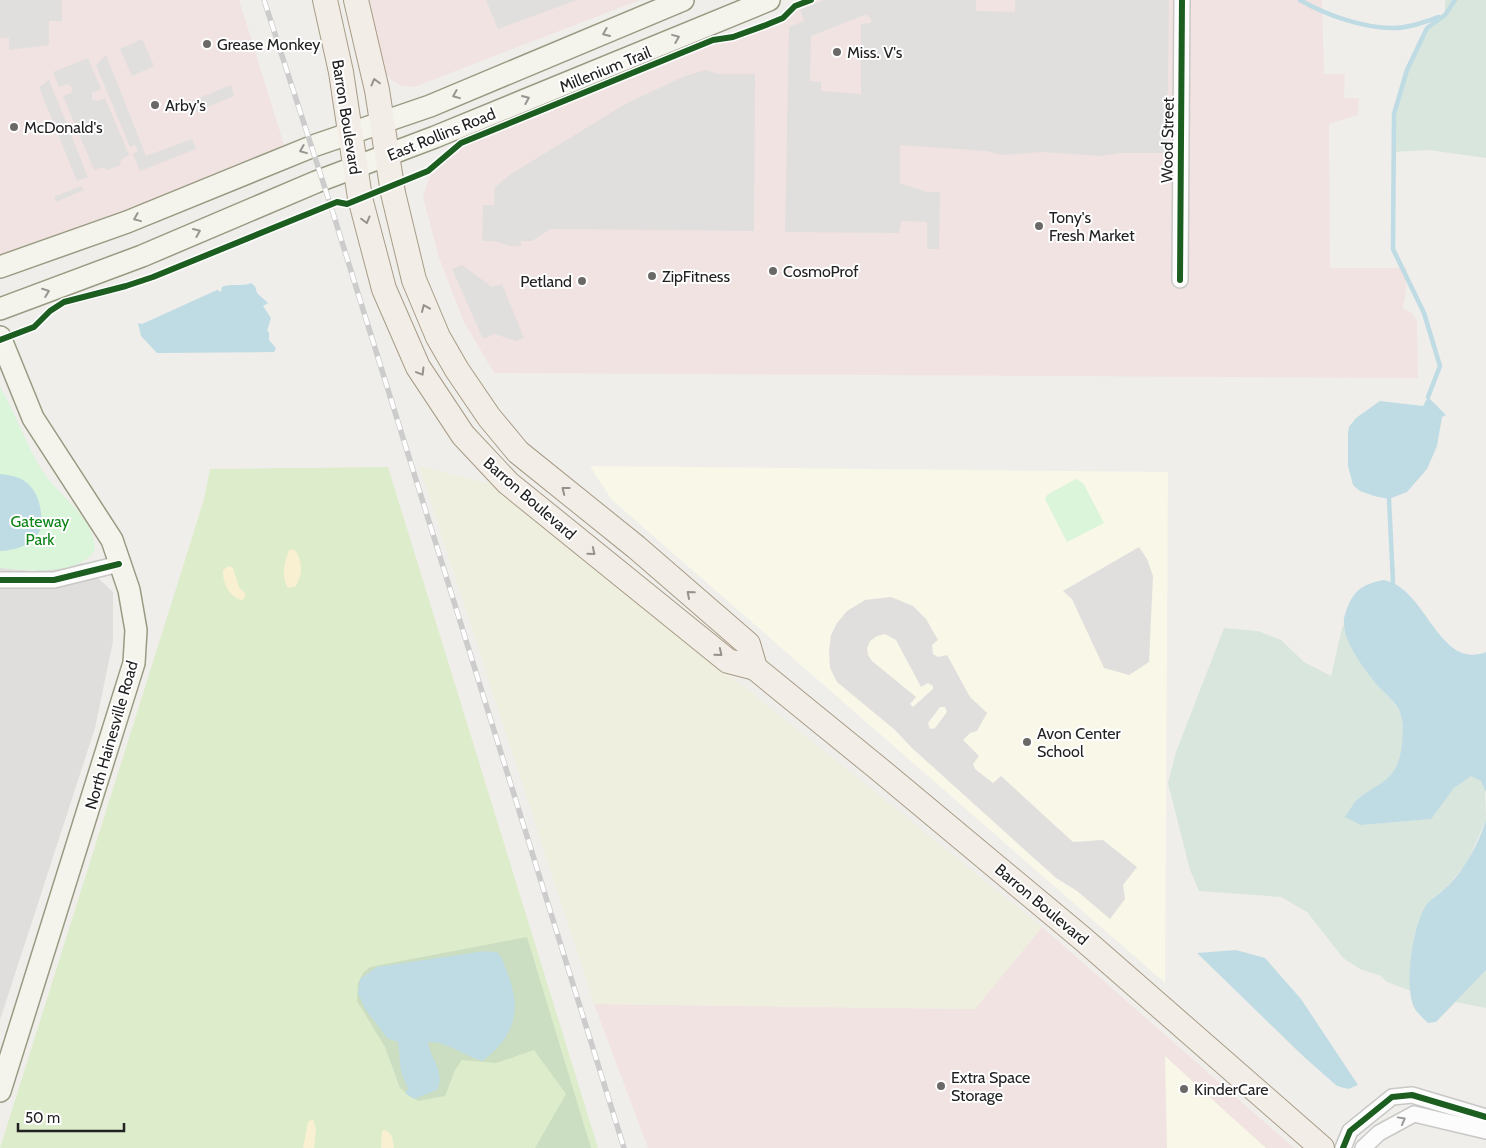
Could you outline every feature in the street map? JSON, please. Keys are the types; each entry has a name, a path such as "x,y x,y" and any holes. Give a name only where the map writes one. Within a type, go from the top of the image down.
{"main road":[{"name":"Barron Boulevard","path":"325,0 341,72 354,168 373,247 394,315 418,367 463,435 508,483 728,661 755,668 1069,927 1322,1148"},
{"name":"Barron Boulevard","path":"356,0 377,90 391,186 403,238 422,302 438,337 457,370 488,416 514,447 540,471 609,524 748,644 755,668"},
{"name":"East Rollins Road","path":"0,267 127,222 349,134 430,106 683,0"},
{"name":"East Rollins Road","path":"0,309 142,256 257,206 388,156 769,0"},
{"name":"North Hainesville Road","path":"0,337 33,418 112,540 128,590 136,630 134,663 0,1091"}],"street":[{"name":"Wood Street","path":"1180,280 1182,0"},
{"path":"0,580 54,580 120,564"},
{"path":"1343,1148 1350,1131 1392,1097 1412,1095 1486,1117"},
{"path":"1363,1148 1379,1133 1414,1114 1486,1131"}],"shaded area":[{"path":"0,0 239,0 287,154 0,263"},
{"path":"0,0 62,0 62,21 49,21 49,45 9,50 9,38 0,38"},
{"path":"367,0 640,0 414,87 401,86 390,79 385,71 370,21"},
{"path":"486,0 577,0 498,29"},
{"path":"819,0 1322,0 1324,74 1345,74 1344,98 1359,98 1358,115 1329,124 1330,268 1407,268 1405,299 1402,308 1412,313 1417,321 1418,378 494,373 464,322 439,258 423,197 431,173 433,174 452,153 477,140 705,46 739,39 781,24 797,9"},
{"path":"824,0 976,0 976,11 1015,12 1015,0 1169,0 1167,153 1119,153 1102,156 1041,152 1002,155 986,151 900,145 900,183 927,192 940,192 939,249 927,249 927,222 901,221 899,233 785,232 789,27 804,21 800,10","holes":["867,14 872,21 861,24 861,94 821,91 821,82 810,81 811,36"]},
{"path":"1445,0 1486,0 1486,158 1429,150 1394,152 1394,114 1407,70 1427,28 1445,15"},
{"path":"142,39 154,66 132,76 120,49"},
{"path":"106,55 146,156 192,139 196,149 140,171 133,154 138,151 135,145 130,147 96,65"},
{"path":"88,58 101,89 92,93 92,99 97,101 105,98 129,155 121,160 120,165 107,170 103,167 94,170 63,96 71,93 73,88 68,84 59,87 53,72"},
{"path":"706,70 717,74 755,74 754,231 550,229 532,241 521,241 521,246 510,246 494,241 482,241 483,205 494,205 495,187 511,174 627,103 685,76"},
{"path":"49,80 88,177 77,181 39,87"},
{"path":"231,85 234,96 196,112 192,101"},
{"path":"81,186 84,190 56,202 54,197"},
{"path":"462,265 492,287 502,284 524,338 516,341 494,334 483,339 452,269"},
{"name":"Avon Center School","path":"590,466 1168,472 1165,983 612,500"},
{"path":"1139,547 1147,559 1153,576 1149,662 1129,675 1104,668 1072,599 1063,591"},
{"path":"82,563 113,592 113,641 95,728 0,1020 0,568 33,571"},
{"path":"891,597 913,606 926,619 938,640 932,645 933,654 938,657 947,655 970,697 987,713 977,731 970,733 963,740 979,756 973,764 975,769 993,783 1001,776 1073,842 1103,840 1137,867 1123,885 1125,899 1110,919 1077,891 1056,878 912,748 895,730 837,682 830,668 829,651 831,635 837,623 847,611 865,600","holes":["885,634 896,640 921,687 928,683 933,686 933,689 913,707 910,704 916,697 872,661 868,655 867,648 870,641 877,636","940,707 945,707 947,712 935,728 930,729 928,723"]},
{"path":"1343,624 1349,641 1361,663 1399,711 1403,727 1400,757 1393,774 1384,783 1356,801 1361,825 1430,819 1454,788 1471,775 1481,781 1485,787 1486,820 1468,861 1446,888 1434,897 1411,965 1411,991 1387,982 1381,976 1360,969 1343,958 1307,912 1281,897 1199,891 1190,870 1168,783 1176,752 1224,628 1258,631 1281,640 1304,662 1331,676"},
{"name":"Extra Space Storage","path":"1042,927 1294,1148 648,1148 594,1004 975,1009"},
{"path":"1486,970 1486,1008 1455,1002"},
{"name":"KinderCare","path":"1165,1056 1226,1112 1266,1148 1167,1148"}],"green space":[{"name":"Gateway Park","path":"0,387 38,464 52,484 76,509 89,528 95,549 88,558 78,564 52,570 0,568"},
{"path":"419,466 494,485 1042,927 975,1009 594,1004"},
{"path":"388,467 598,1148 0,1148 204,499 210,469"},
{"path":"1076,479 1083,483 1104,523 1067,542 1045,499 1047,495"},
{"path":"527,937 591,1148 535,1148 566,1094 534,1050 496,1063 462,1060 455,1070 445,1096 418,1101 400,1088 385,1047 357,1001 358,983 363,973 370,967"}],"sand":[{"path":"290,549 295,550 298,554 301,573 295,587 288,588 284,568"},
{"path":"229,566 233,568 239,587 246,594 243,600 234,597 225,585 223,570"},
{"path":"313,1119 316,1129 314,1148 303,1148 308,1122"},
{"path":"386,1130 392,1136 394,1148 381,1148 382,1131"}],"water":[{"path":"251,283 255,286 257,293 268,303 263,306 271,318 267,331 269,332 269,340 276,348 274,352 157,353 141,336 138,323 142,324 217,290 221,292 222,287"},
{"path":"1428,397 1446,415 1442,417 1437,446 1427,469 1407,492 1389,499 1360,491 1353,485 1348,466 1349,427 1356,418 1380,401 1423,406"},
{"path":"0,474 28,483 37,497 40,506 42,526 35,537 25,545 0,551"},
{"path":"1383,580 1398,586 1410,596 1444,639 1456,650 1470,655 1486,652 1486,792 1481,781 1471,776 1454,788 1431,819 1361,825 1345,817 1356,801 1382,783 1393,772 1400,756 1403,727 1399,710 1368,674 1352,649 1345,632 1344,620 1346,610 1354,595 1366,585"},
{"path":"1486,820 1486,970 1436,1022 1428,1023 1419,1015 1411,999 1411,958 1417,928 1427,904 1448,886 1466,863"},
{"path":"1236,950 1265,958 1301,999 1358,1085 1348,1089 1337,1086 1303,1056 1197,953"},
{"path":"484,951 497,952 510,980 515,1004 514,1015 507,1035 492,1053 482,1061 449,1046 428,1042 439,1071 439,1083 437,1090 414,1099 405,1093 408,1089 401,1072 398,1042 387,1038 365,1009 358,993 360,979 377,967"}],"waterway":[{"path":"1300,0 1321,11 1369,26 1405,27 1439,17"},
{"path":"1428,397 1440,366 1424,313 1393,249 1394,114 1407,70 1427,28 1445,15 1455,0"},
{"path":"1389,499 1393,582"}],"railway":[{"path":"264,0 333,213 624,1148"}],"cycle path":[{"name":"Millenium Trail","path":"0,340 34,327 50,311 64,302 153,277 337,202 347,204 428,171 461,143 713,40 733,37 766,25 783,18 795,6 811,0"},
{"path":"1180,280 1182,0"},
{"path":"0,580 54,580 119,564"},
{"path":"1343,1148 1350,1131 1392,1097 1412,1095 1486,1117"}],"place":[{"name":"Grease Monkey","path":"207,44"},
{"name":"Miss. V's","path":"837,52"},
{"name":"Arby's","path":"155,105"},
{"name":"McDonald's","path":"14,127"},
{"name":"Tony's Fresh Market","path":"1039,226"},
{"name":"CosmoProf","path":"773,271"},
{"name":"ZipFitness","path":"652,276"},
{"name":"Petland","path":"582,281"},
{"name":"Avon Center School","path":"1027,742"},
{"name":"Extra Space Storage","path":"941,1086"},
{"name":"KinderCare","path":"1184,1089"}]}
